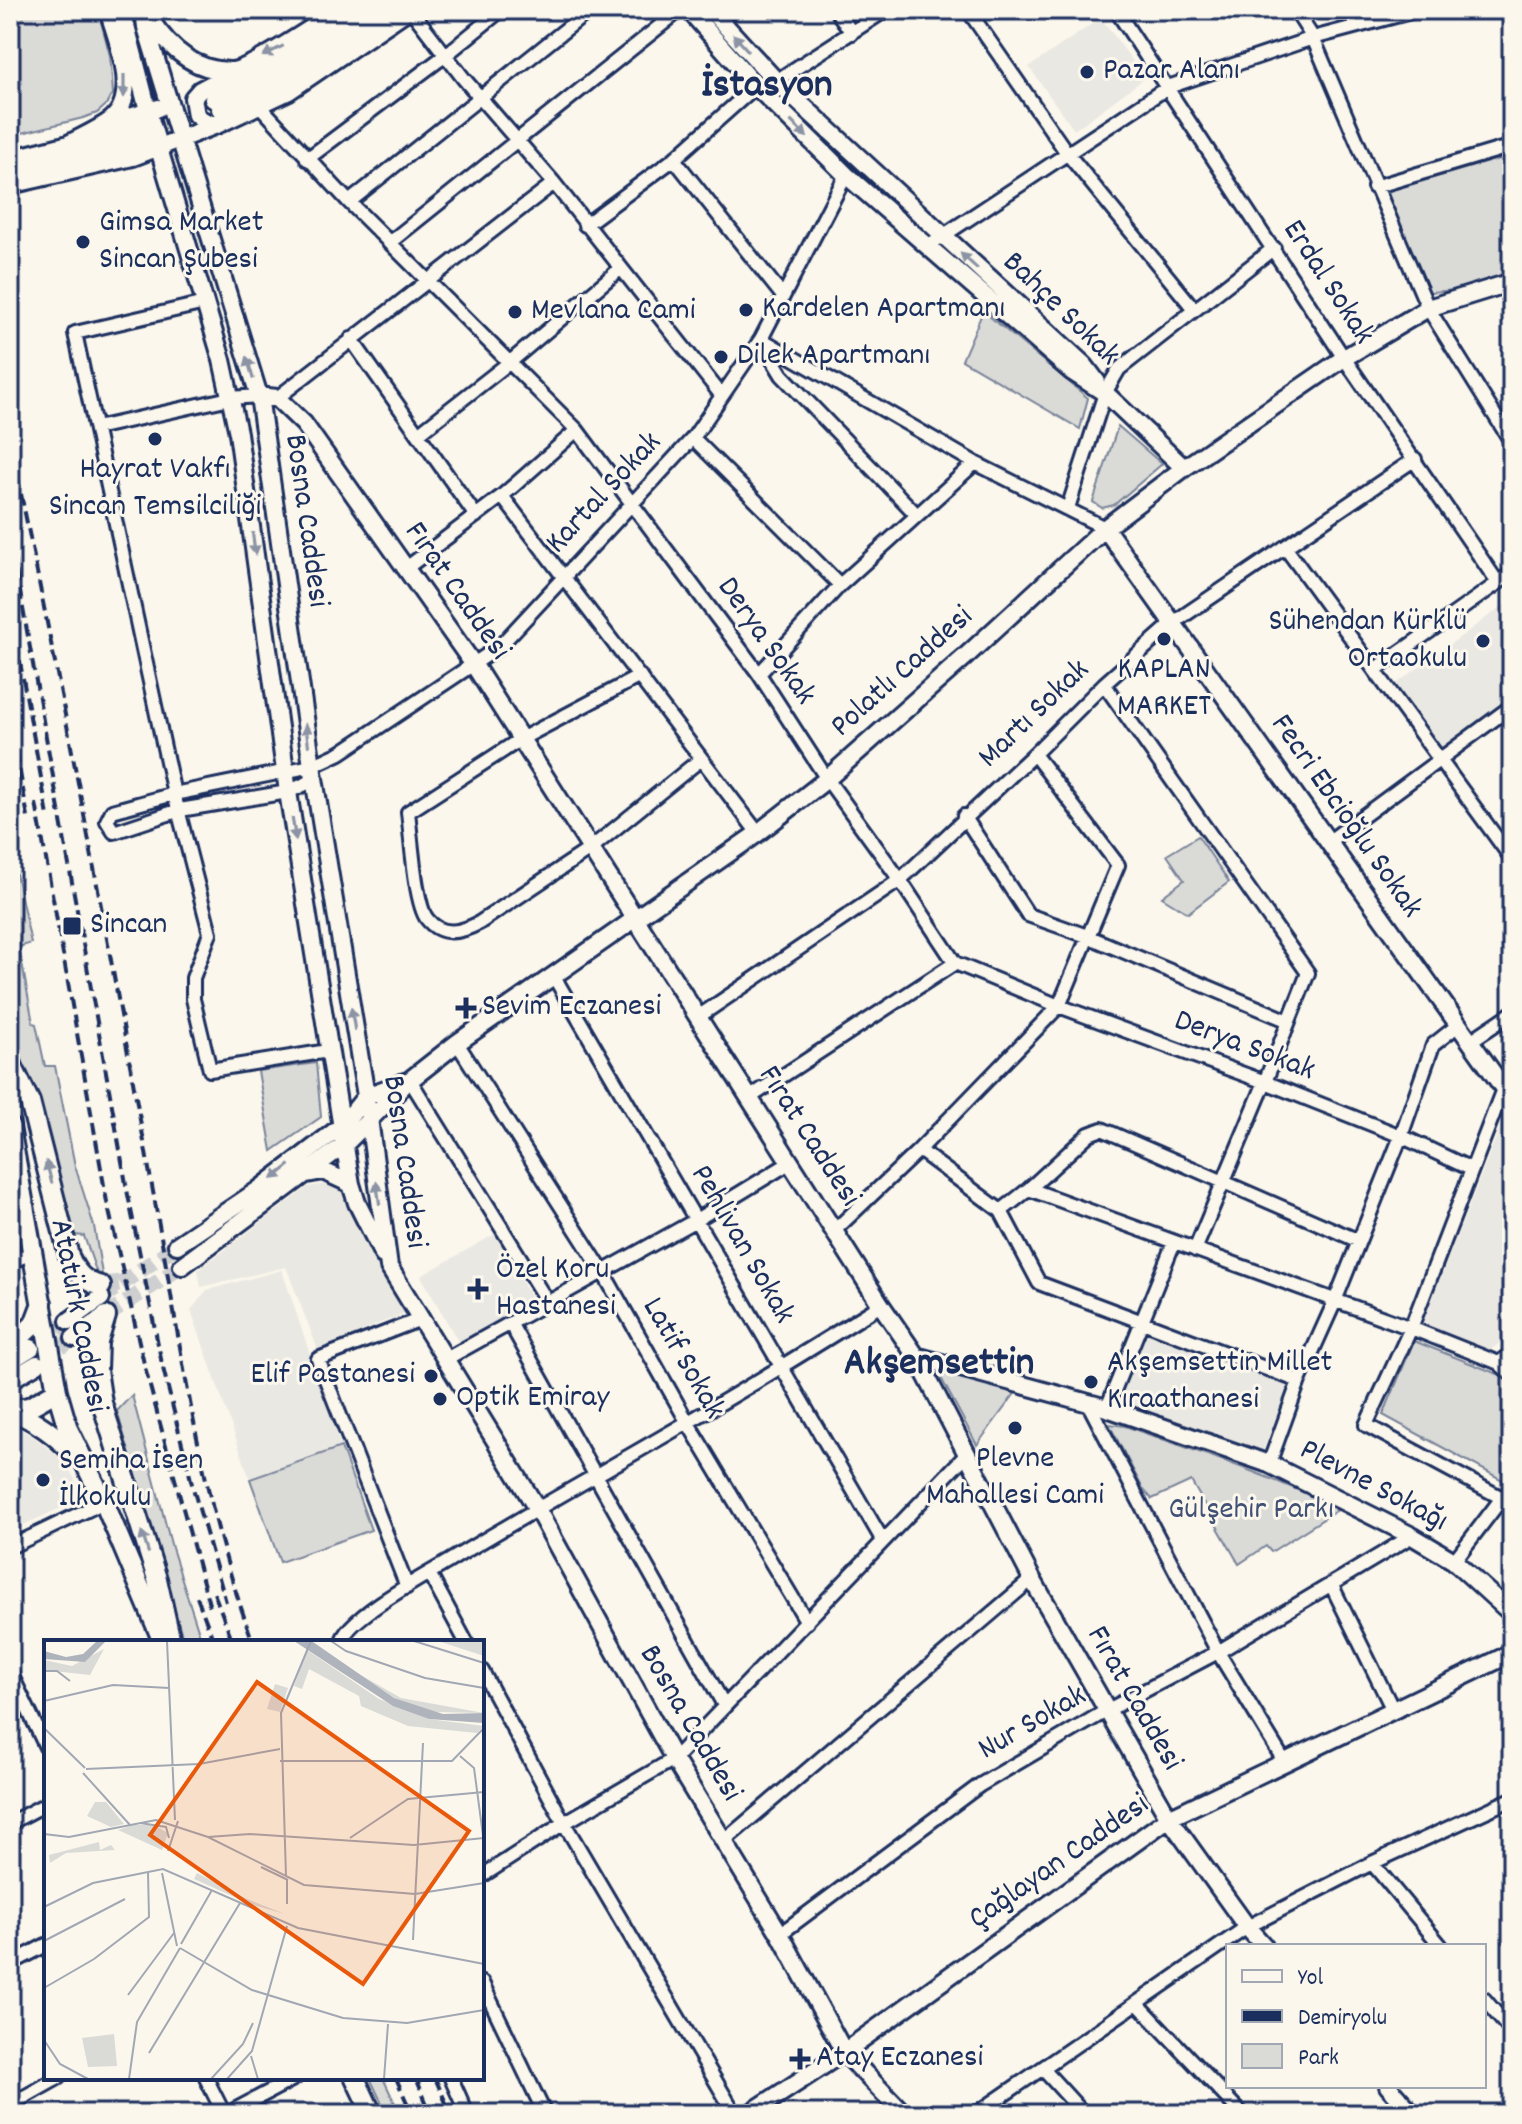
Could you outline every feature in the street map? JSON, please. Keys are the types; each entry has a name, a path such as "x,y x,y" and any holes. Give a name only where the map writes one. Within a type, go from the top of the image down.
{"main road":[{"path":"10,1061 30,1102 69,1256 75,1271 103,1300 97,1370 102,1403 168,1616 171,1640"},
{"name":"Atatürk Caddesi","path":"10,1127 57,1391 68,1429 104,1502 162,1640"},
{"path":"10,1347 34,1324 42,1303"},
{"path":"10,1410 29,1407 57,1391"},
{"path":"10,1410 30,1419 60,1440 85,1466"},
{"path":"356,2080 372,2114"}],"street":[{"path":"66,145 99,127 119,111 126,87 108,10"},
{"name":"Bosna Caddesi","path":"122,10 148,131 170,184 205,303 238,433 328,1051 357,1203 389,1267 536,1507 674,1759 780,1934 844,2052 904,2114"},
{"path":"144,10 162,38 176,51 210,68 234,72"},
{"name":"Bosna Caddesi","path":"144,10 146,27 259,396 313,773 366,1096 389,1267"},
{"path":"99,127 148,131 180,139 213,105 234,72 295,40 339,10"},
{"path":"213,105 301,53 359,10"},
{"path":"213,105 312,61 386,10"},
{"path":"133,157 148,131 170,104 260,106 333,63 409,10 554,183 722,396"},
{"path":"307,159 501,10"},
{"path":"349,202 590,10"},
{"path":"389,243 680,10"},
{"name":"Bahçe Sokak","path":"689,10 756,86 846,175 936,241"},
{"name":"Bahçe Sokak","path":"711,10 776,81 936,241 1071,371 1105,393 1184,468"},
{"path":"836,10 852,33"},
{"path":"585,225 674,159 756,86 776,81 886,10"},
{"path":"968,10 1067,153 1194,309"},
{"name":"Erdal Sokak","path":"1116,10 1344,358 1498,583"},
{"path":"1295,10 1313,38 1428,308 1512,443"},
{"path":"936,241 1168,87 1313,38 1418,10"},
{"name":"Derya Sokak","path":"260,106 389,243 577,430 759,674 827,779 955,963 1059,1006 1401,1136 1471,1169"},
{"path":"10,159 66,145 148,131"},
{"path":"10,173 148,131"},
{"path":"1374,187 1512,146"},
{"path":"10,151 42,151"},
{"path":"10,185 133,157 145,162 170,184"},
{"path":"674,159 782,295"},
{"name":"Kartal Sokak","path":"174,794 112,811 107,821 114,832 180,810 288,792 340,753 499,647 693,438 761,339 846,175"},
{"path":"96,428 230,398 277,398 554,183"},
{"path":"1068,508 1105,393 1119,369 1274,248"},
{"path":"418,434 510,362 620,269"},
{"name":"Polatlı Caddesi","path":"366,1096 410,1080 457,1043 758,833 827,779 1105,528 1184,468 1344,358 1428,308 1512,282"},
{"path":"205,303 75,333 174,794 210,933 193,978 193,999 210,1070 328,1051"},
{"path":"351,339 476,516"},
{"path":"761,339 975,463 1105,528"},
{"path":"761,339 782,375 916,514"},
{"name":"Fırat Caddesi","path":"277,398 304,424 474,665 916,1356 1032,1579 1169,1818 1262,1944"},
{"path":"405,569 502,496 577,430"},
{"path":"693,438 840,585"},
{"name":"Martı Sokak","path":"698,1017 900,880 1104,684 1173,623 1415,459"},
{"path":"759,674 840,585 975,463"},
{"path":"502,496 758,833"},
{"name":"Fecri Ebcioğlu Sokak","path":"1105,528 1508,1094"},
{"path":"1285,547 1510,852"},
{"path":"1375,670 1512,573"},
{"path":"640,676 521,739 408,812 420,900 427,919 443,931 460,933 479,923 590,849 701,759"},
{"path":"1104,684 1308,973 1195,1250"},
{"path":"1328,842 1512,706"},
{"path":"835,1230 919,1150 1059,1006 1118,865 1034,754"},
{"path":"174,794 286,769 313,773"},
{"path":"964,816 1028,915 1087,936 1289,1021"},
{"path":"749,1098 955,963"},
{"name":"Pehlivan Sokak","path":"553,975 883,1541"},
{"path":"1469,1042 1512,1013"},
{"path":"1269,1464 1299,1381 1335,1301 1401,1136 1433,1045 1457,1026"},
{"name":"Latif Sokak","path":"457,1043 603,1272 688,1423 807,1622"},
{"path":"182,1266 344,1145 410,1080 548,1303"},
{"path":"1454,1561 1507,1494 1366,1425 1411,1328 1471,1169 1508,1094"},
{"path":"177,1245 257,1191 343,1125 366,1096"},
{"path":"1001,1211 1089,1134 1102,1129 1359,1241"},
{"path":"919,1150 1001,1211 1039,1283 1299,1381"},
{"path":"446,1359 696,1220 791,1162"},
{"path":"306,1174 323,1171 351,1184"},
{"path":"1029,1189 1411,1328 1499,1363 1512,1375"},
{"path":"1107,1408 1174,1242"},
{"path":"10,1262 32,1253"},
{"path":"69,1321 103,1300"},
{"path":"74,1338 103,1300"},
{"path":"342,1640 353,1622 429,1573 536,1507 688,1423 881,1305"},
{"path":"407,1587 318,1359 421,1319"},
{"path":"510,1323 724,1705"},
{"path":"1499,1363 1512,1353"},
{"path":"10,1361 34,1356 10,1380"},
{"name":"Plevne Sokağı","path":"916,1356 1107,1408 1269,1464 1412,1536 1454,1561 1512,1614"},
{"path":"1088,1403 1218,1652 1284,1761"},
{"path":"484,1875 564,1823 674,1759 968,1453"},
{"path":"10,1547 104,1502"},
{"name":"Nur Sokak","path":"780,1934 980,1785 1106,1711 1218,1652 1412,1536"},
{"path":"429,1573 465,1640"},
{"path":"724,1841 1032,1579"},
{"path":"1331,1584 1393,1710"},
{"name":"Çağlayan Caddesi","path":"749,2114 844,2052 1169,1818 1512,1653"},
{"path":"484,1675 564,1823 735,2114"},
{"path":"12,1680 44,1743"},
{"path":"976,2114 1247,1927 1372,1863 1512,1799"},
{"path":"10,1823 44,1805"},
{"path":"1372,1863 1439,1944"},
{"path":"10,1964 44,1946"},
{"path":"484,1987 545,2114"},
{"path":"1486,2001 1512,2032"},
{"path":"1138,2004 1242,2114"},
{"path":"1043,2069 1084,2114"},
{"path":"10,2105 54,2080"},
{"path":"207,2080 226,2114 291,2080"},
{"path":"452,2080 467,2114"},
{"path":"1390,2088 1413,2114"}],"shaded area":[{"name":"Pazar Alanı","path":"1101,18 1145,78 1074,130 1029,67"},
{"name":"Sühendan Kürklü Ortaokulu","path":"1512,599 1512,701 1444,752 1396,684"},
{"path":"1506,1112 1512,1119 1512,1334 1489,1351 1422,1325"},
{"path":"331,1183 343,1188 404,1313 318,1350 286,1267 201,1287 198,1270 308,1187"},
{"name":"Özel Koru Hastanesi","path":"495,1234 534,1303 460,1345 421,1276"},
{"path":"282,1270 341,1447 250,1479 191,1310 207,1290"},
{"path":"1145,1332 1289,1383 1262,1453 1118,1402"},
{"name":"Semiha İsen İlkokulu","path":"10,1424 34,1437 65,1462 85,1497 10,1531"}],"green space":[{"path":"10,10 98,10 110,56 112,79 113,94 105,106 83,118 10,136"},
{"path":"1512,155 1512,272 1458,290 1429,292 1391,205 1388,191"},
{"path":"983,311 1088,398 1080,429 962,360"},
{"path":"1118,426 1162,464 1114,505 1102,508 1093,502"},
{"path":"1198,836 1229,882 1188,913 1162,897 1184,880 1167,855"},
{"path":"10,846 31,943 19,947 33,1023 36,1024 45,1066 55,1066 75,1166 94,1226 102,1274 97,1274 84,1236 74,1235 33,1091 10,1025"},
{"path":"316,1063 321,1117 272,1151 258,1071"},
{"path":"1414,1341 1512,1382 1512,1476 1506,1482 1383,1415"},
{"path":"945,1371 1016,1392 977,1445 940,1376"},
{"path":"132,1395 172,1548 201,1640 183,1640 117,1411"},
{"name":"Gülşehir Parkı","path":"1109,1424 1125,1426 1234,1464 1339,1509 1271,1552 1266,1546 1239,1564 1191,1481 1152,1499 1143,1489"},
{"path":"341,1447 371,1530 280,1562 250,1479"},
{"path":"371,2080 384,2080 400,2114 387,2114"}],"tunnel":[{"path":"140,126 213,99"},
{"path":"146,138 220,109"},
{"path":"101,1298 177,1245"},
{"path":"106,1316 182,1266"},
{"path":"101,1286 124,1283"},
{"path":"38,1343 69,1321"},
{"path":"41,1361 74,1338"}],"railway":[{"path":"10,441 84,813 193,1416 218,1531 252,1640"},
{"path":"10,536 128,1195 162,1364 226,1602"},
{"path":"10,607 48,816"},
{"path":"10,717 29,823"},
{"path":"36,803 107,1202 145,1368 210,1608"},
{"path":"214,1593 232,1640"},
{"path":"197,1597 213,1640"},
{"path":"397,2080 412,2114"},
{"path":"417,2080 431,2114"},
{"path":"436,2080 451,2114"}],"place":[{"name":"Pazar Alanı","path":"1087,72"},
{"name":"Gimsa Market Sincan Şubesi","path":"83,242"},
{"name":"Kardelen Apartmanı","path":"746,310"},
{"name":"Mevlana Cami","path":"515,312"},
{"name":"Dilek Apartmanı","path":"721,357"},
{"name":"Hayrat Vakfı Sincan Temsilciliği","path":"155,439"},
{"name":"KAPLAN MARKET","path":"1164,639"},
{"name":"Sühendan Kürklü Ortaokulu","path":"1483,641"},
{"name":"Sincan","path":"72,926"},
{"name":"Sevim Eczanesi","path":"466,1008"},
{"name":"Özel Koru Hastanesi","path":"478,1289"},
{"name":"Elif Pastanesi","path":"431,1376"},
{"name":"Akşemsettin Millet Kıraathanesi","path":"1091,1382"},
{"name":"Optik Emiray","path":"440,1399"},
{"name":"Plevne Mahallesi Cami","path":"1015,1428"},
{"name":"Semiha İsen İlkokulu","path":"43,1480"},
{"name":"Atay Eczanesi","path":"800,2059"}],"district":[{"name":"İstasyon","path":"767,87"},
{"name":"Akşemsettin","path":"939,1365"}]}
